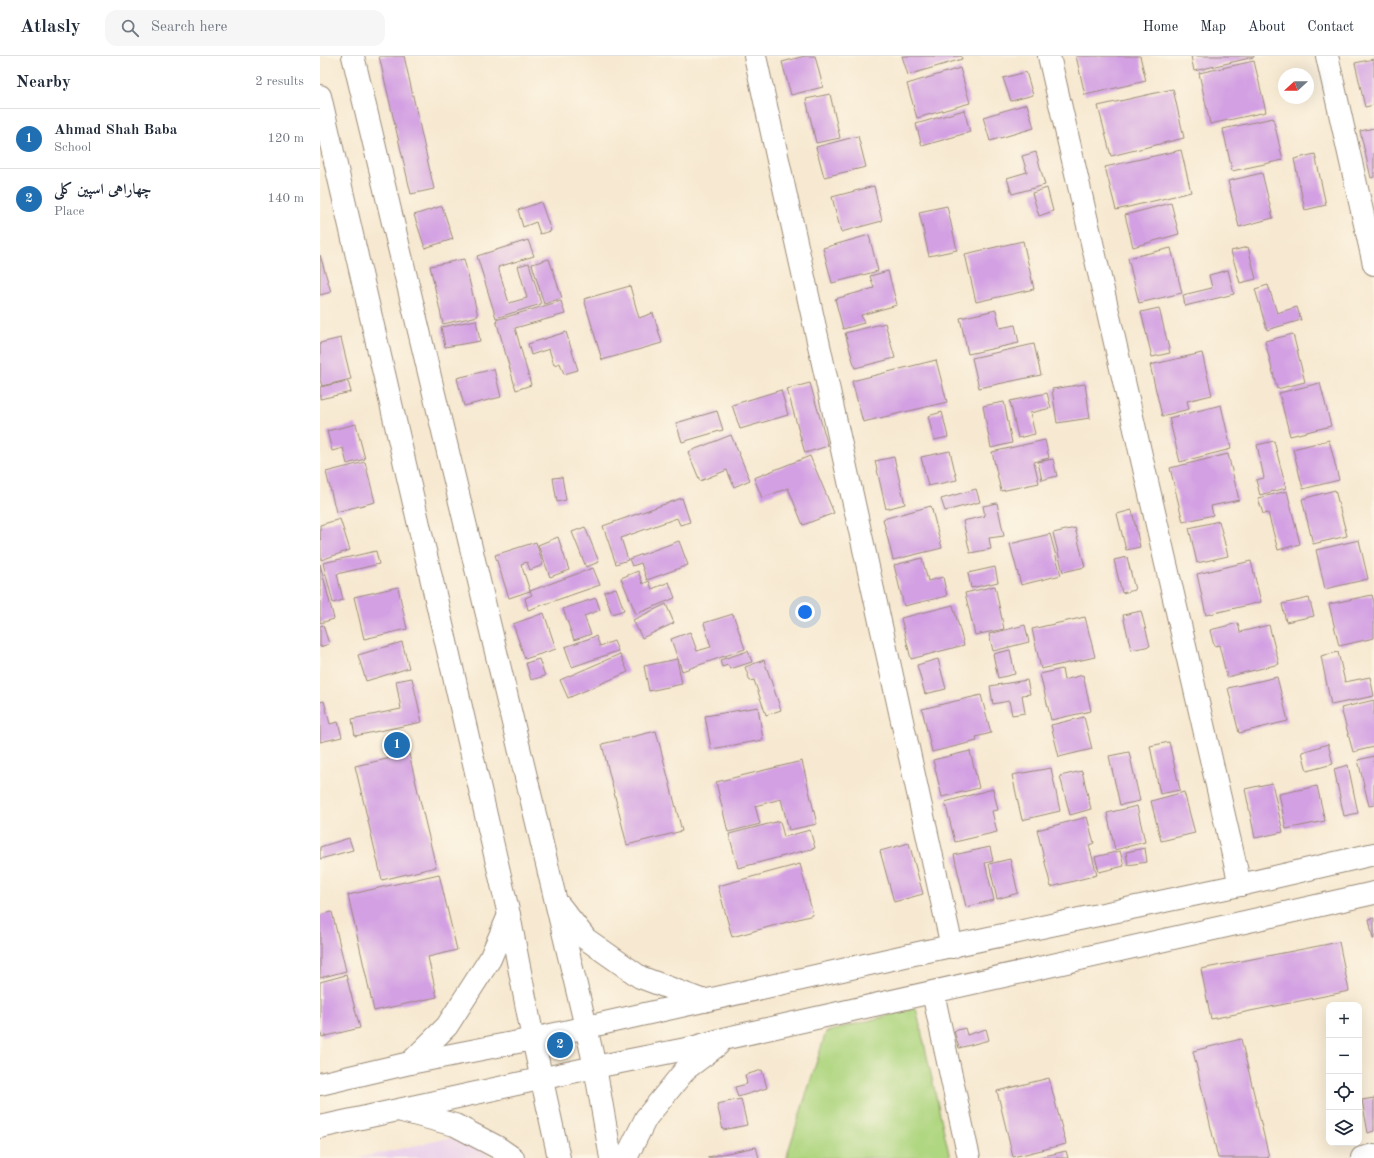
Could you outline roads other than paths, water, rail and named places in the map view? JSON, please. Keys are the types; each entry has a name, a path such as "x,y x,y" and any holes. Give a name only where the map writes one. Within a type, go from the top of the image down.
{"street":[{"path":"353,56 586,1027 595,1067 611,1158"},
{"path":"755,56 952,947"},
{"path":"1049,56 1240,885"},
{"path":"1327,56 1374,264"},
{"path":"320,96 509,915 541,1079 559,1158"},
{"path":"320,1084 410,1063 533,1039 1240,885 1374,854"},
{"path":"320,1127 595,1067 691,1048 727,1038 1374,893"},
{"path":"555,898 586,939 640,977 704,1001"},
{"path":"410,1063 447,1026 490,959 509,915"},
{"path":"933,993 969,1158"},
{"path":"626,1158 646,1118 686,1069 727,1038"},
{"path":"399,1110 455,1126 497,1147 513,1158"},
{"path":"1362,1158 1374,1155"}],"place":[{"name":"Ahmad Shah Baba","path":"397,745"},
{"name":"چهاراهی اسپین کلی","path":"560,1045"}]}
